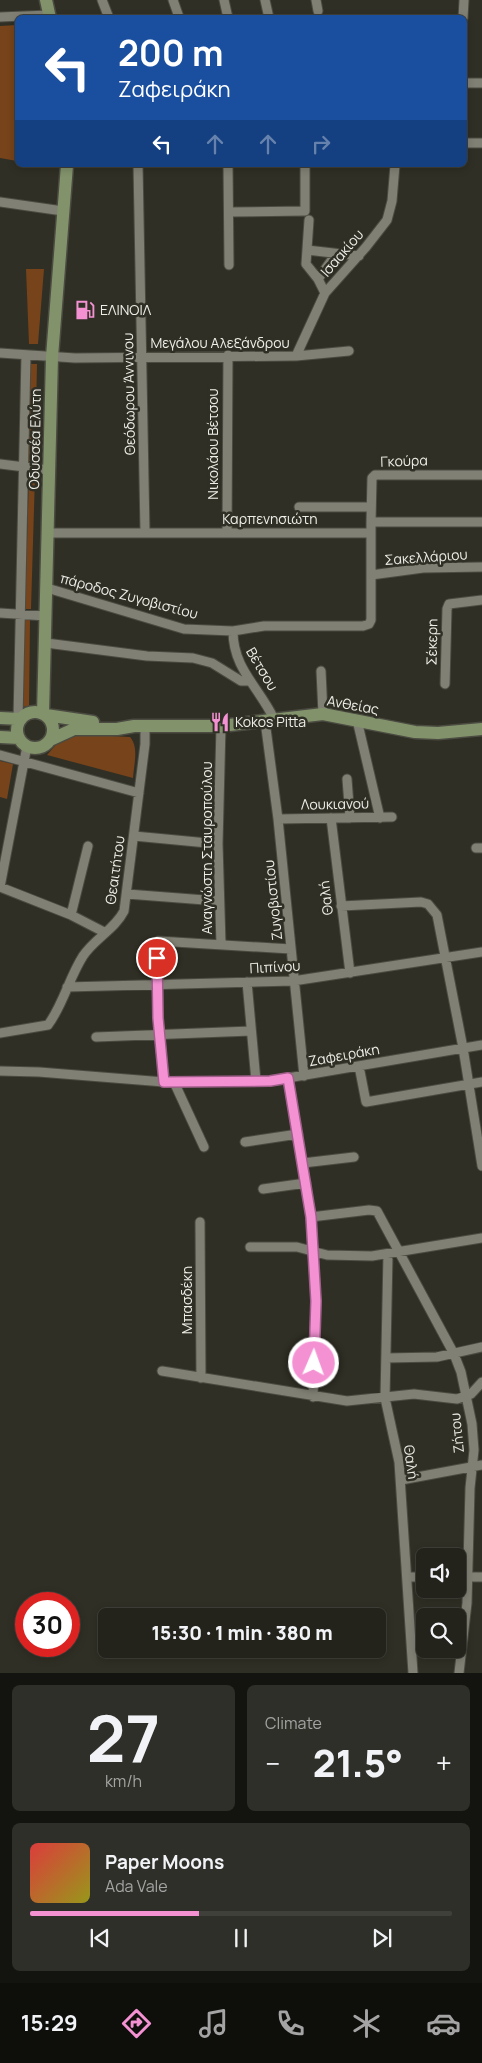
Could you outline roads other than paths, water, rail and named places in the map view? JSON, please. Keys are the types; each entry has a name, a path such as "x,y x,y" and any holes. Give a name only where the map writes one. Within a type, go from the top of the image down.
{"main road":[{"path":"46,0 50,15"},
{"name":"Οδυσσέα Ελύτη","path":"45,715 52,357 67,167"},
{"path":"0,718 19,719 32,712 45,715 53,728 50,740 41,747 0,737"},
{"name":"Ανθείας","path":"45,715 128,726 221,726 323,714 415,732 482,728"},
{"path":"19,719 17,727 23,742"},
{"name":"Ανθείας","path":"50,740 60,733 74,729 117,729 128,726"}],"street":[{"path":"102,0 108,15"},
{"path":"174,0 178,15"},
{"path":"227,15 224,1 234,0"},
{"path":"265,0 268,15"},
{"path":"316,0 318,11"},
{"path":"464,0 464,15"},
{"path":"0,17 15,17"},
{"path":"467,83 482,83"},
{"path":"467,143 482,143"},
{"name":"Θεόδωρου Άννινου","path":"138,167 145,532"},
{"path":"228,167 229,265"},
{"path":"229,212 305,211 305,167"},
{"name":"Ισαακίου","path":"296,356 325,293 381,230 388,217 392,201 394,167"},
{"path":"0,202 63,211"},
{"path":"309,220 306,264 318,279 325,293"},
{"path":"307,250 359,256"},
{"path":"318,279 336,254"},
{"name":"Μεγάλου Αλεξάνδρου","path":"0,353 52,357 296,356 349,351"},
{"path":"19,719 26,355"},
{"name":"Νικολάου Βέτσου","path":"227,533 228,355"},
{"path":"0,464 49,470"},
{"name":"Γκούρα","path":"371,522 372,478 378,474 482,475"},
{"path":"299,507 371,507"},
{"path":"371,575 371,522 482,522"},
{"name":"Καρπενησιώτη","path":"48,534 145,532 371,533"},
{"name":"Σακελλάριου","path":"371,575 423,568 482,567"},
{"name":"πάροδος Ζυγοβιστίου","path":"47,588 184,628 233,631 264,626 363,626 371,620 371,575"},
{"name":"Σέκερη","path":"445,684 447,609 449,604 482,600"},
{"path":"0,613 46,616"},
{"name":"Βέτσου","path":"233,631 235,655 270,720"},
{"path":"46,643 147,656 193,658 212,663 241,681 250,681"},
{"path":"321,671 323,714"},
{"name":"Ζυγοβιστίου","path":"270,720 278,819 292,949 293,981 304,1076"},
{"path":"357,720 380,818"},
{"name":"Θεαιτήτου","path":"0,1033 48,1025 83,956 104,932 121,917 127,894 140,793 145,726"},
{"name":"Αναγνώστη Σταυροπούλου","path":"169,1082 160,1033 157,985 158,941 221,944 218,901 218,844 221,726"},
{"path":"23,742 24,761 0,887 70,915 104,932"},
{"path":"0,755 140,793"},
{"path":"347,779 350,818"},
{"name":"Θαλή","path":"331,818 350,973"},
{"name":"Λουκιανού","path":"278,819 392,818"},
{"path":"134,836 218,844"},
{"path":"70,915 88,846"},
{"path":"127,894 218,901"},
{"path":"341,906 417,902 428,904 439,919 470,1085 482,1166"},
{"path":"221,944 292,949"},
{"name":"Πιπίνου","path":"67,987 293,981 482,952"},
{"path":"248,982 256,1081"},
{"path":"96,1037 252,1030"},
{"name":"Ζαφειράκη","path":"0,1071 39,1072 169,1082 256,1081 304,1076 482,1045"},
{"path":"360,1066 366,1102 482,1082"},
{"path":"288,1078 311,1217 316,1301 313,1397"},
{"path":"169,1082 204,1147"},
{"path":"245,1142 298,1134"},
{"path":"303,1163 354,1157"},
{"path":"263,1190 306,1183"},
{"name":"Ζήτου","path":"311,1217 369,1210 376,1211 454,1354 466,1397 477,1466 466,1620 459,1673"},
{"name":"Μπασδέκη","path":"200,1222 200,1378"},
{"path":"250,1247 297,1247 327,1255 388,1255 482,1238"},
{"name":"Θαλή","path":"388,1255 385,1398 399,1458 413,1673"},
{"path":"386,1358 437,1357 482,1347"},
{"path":"162,1371 347,1401 414,1394 451,1398 466,1397 475,1391 482,1382"},
{"path":"401,1480 477,1466"},
{"path":"407,1577 416,1577"},
{"path":"468,1577 482,1577"}],"place":[{"name":"ΕΛΙΝΟΙΛ","path":"85,310"},
{"name":"Kokos Pitta","path":"220,722"}]}
